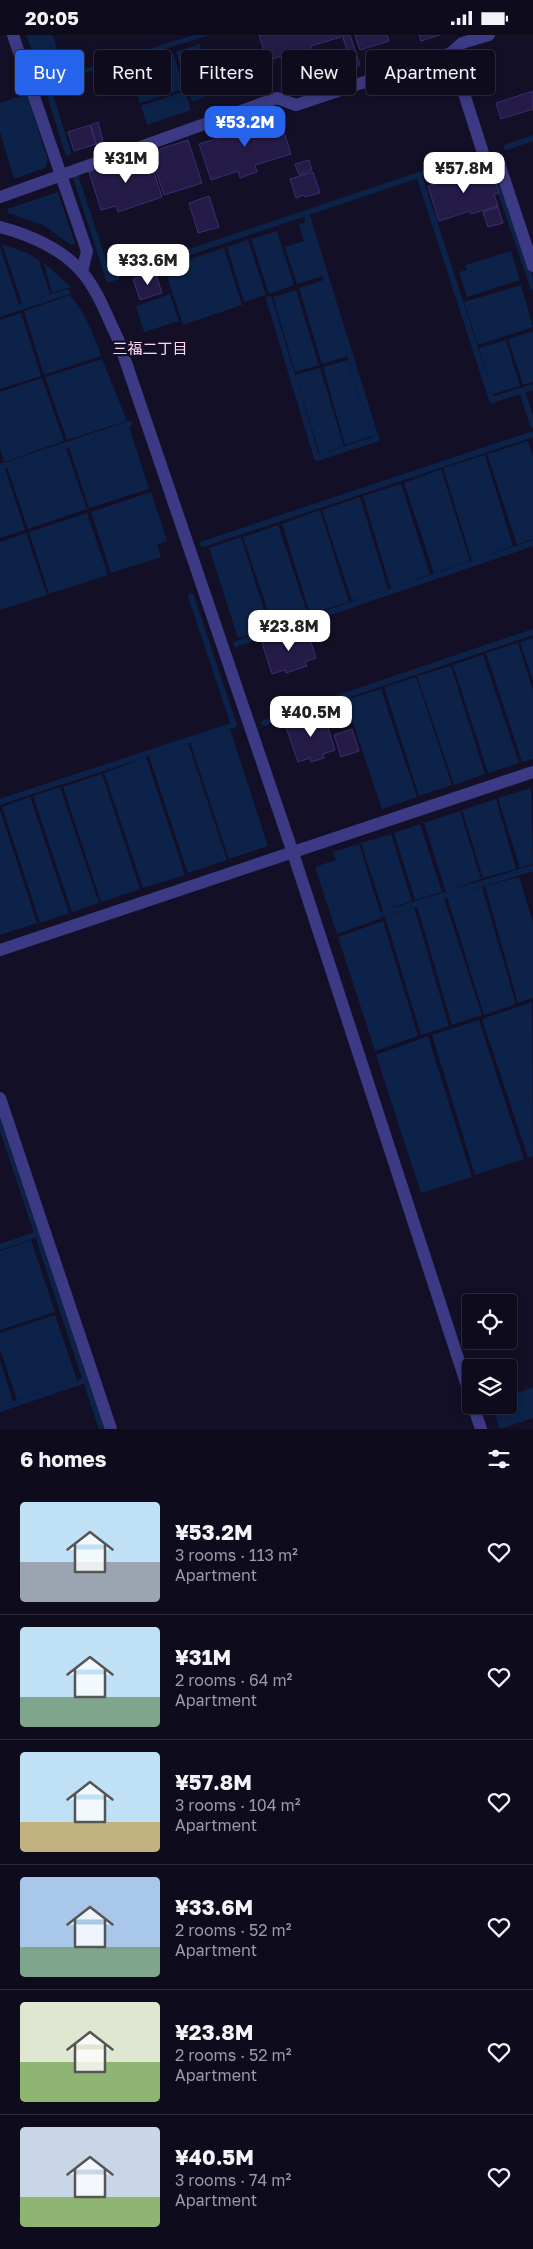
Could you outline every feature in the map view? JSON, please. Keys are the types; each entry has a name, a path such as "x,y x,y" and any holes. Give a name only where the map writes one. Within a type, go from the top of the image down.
{"street":[{"path":"13,35 86,251 82,272"},
{"path":"454,50 462,43 489,35"},
{"path":"0,197 276,99 296,105 366,82"},
{"path":"464,95 485,159 498,159 533,267"},
{"path":"0,227 12,230 55,249 82,272 102,303 118,339 293,853 462,1370"},
{"path":"0,950 533,772"},
{"path":"0,1098 111,1429"},
{"path":"476,1414 481,1429"}],"water":[{"path":"26,35 53,35 57,50 32,50"},
{"path":"194,35 211,35 161,50 145,50"},
{"path":"200,44 201,50 182,50"},
{"path":"181,50 181,68 176,52"},
{"path":"173,53 181,79 181,90 171,93 171,54"},
{"path":"94,66 94,70 84,73 84,69"},
{"path":"181,92 181,95 186,95 191,110 147,125 141,106"},
{"path":"27,95 48,161 45,168 14,179 0,132 0,103"},
{"path":"137,95 165,95 140,103"},
{"path":"190,95 205,95 205,97 192,102"},
{"path":"58,192 75,244 71,245 43,225 8,213 7,209"},
{"path":"306,222 323,276 297,284 285,247 304,241 299,225"},
{"path":"277,231 294,285 269,294 251,239"},
{"path":"248,240 266,295 244,302 227,247"},
{"path":"2,244 27,253 39,260 50,294 22,304"},
{"path":"0,247 19,305 0,311"},
{"path":"224,248 242,305 183,325 164,268"},
{"path":"511,251 520,280 467,297 459,272 467,270 465,265"},
{"path":"43,262 71,287 52,293"},
{"path":"324,280 348,356 322,364 299,288"},
{"path":"521,285 533,327 478,345 464,302"},
{"path":"296,290 319,365 295,372 273,297"},
{"path":"170,294 179,321 144,332 136,306"},
{"path":"70,295 88,324 101,356 44,375 24,311"},
{"path":"21,313 41,376 0,389 0,320"},
{"path":"533,331 533,382 523,385 508,339"},
{"path":"506,340 520,386 493,394 479,348"},
{"path":"102,359 127,421 67,440 45,377"},
{"path":"348,360 372,436 345,445 323,367"},
{"path":"320,368 344,446 320,454 295,375"},
{"path":"42,378 64,441 4,462 0,448 0,392"},
{"path":"129,427 149,489 89,508 69,447"},
{"path":"528,441 533,457 533,539 517,545 487,454"},
{"path":"66,448 87,509 28,529 7,467"},
{"path":"485,455 513,546 472,561 443,468"},
{"path":"5,468 25,530 0,538 0,470"},
{"path":"441,469 470,561 434,573 404,483"},
{"path":"401,484 430,574 391,589 363,496"},
{"path":"151,492 167,541 157,545 161,557 111,573 91,512"},
{"path":"360,497 388,589 352,601 322,510"},
{"path":"320,510 349,602 310,614 282,524"},
{"path":"87,513 108,575 49,594 29,532"},
{"path":"278,525 308,615 273,627 243,537"},
{"path":"26,533 47,595 0,610 0,542"},
{"path":"241,537 270,628 238,638 209,548"},
{"path":"533,638 533,681 520,642"},
{"path":"518,643 533,690 533,759 522,762 486,653"},
{"path":"483,655 519,763 488,773 453,665"},
{"path":"451,666 485,774 454,785 417,676"},
{"path":"416,677 452,785 419,796 384,687"},
{"path":"381,689 417,797 382,809 345,700"},
{"path":"230,729 268,846 229,859 190,742"},
{"path":"188,743 227,860 188,873 149,756"},
{"path":"146,757 185,875 143,888 104,773"},
{"path":"102,774 140,889 101,902 63,787"},
{"path":"60,787 99,903 72,912 33,796"},
{"path":"531,788 533,864 520,868 498,798"},
{"path":"30,797 69,913 40,923 2,807"},
{"path":"496,799 516,869 483,878 462,810"},
{"path":"0,810 37,923 0,935"},
{"path":"460,811 481,879 446,892 424,823"},
{"path":"420,824 442,892 415,900 394,833"},
{"path":"391,834 412,901 383,911 361,843"},
{"path":"359,844 382,918 337,934 315,867 336,860 333,852"},
{"path":"519,877 533,922 533,998 518,1003 485,886"},
{"path":"482,887 516,1004 484,1015 447,897"},
{"path":"444,898 482,1015 452,1025 417,906"},
{"path":"414,907 449,1026 421,1035 385,917"},
{"path":"383,921 418,1036 375,1051 338,937"},
{"path":"532,1002 533,1156 528,1158 482,1019"},
{"path":"479,1020 524,1159 475,1175 432,1035"},
{"path":"428,1036 472,1177 421,1193 376,1055"},
{"path":"31,1240 55,1312 0,1330 0,1251"},
{"path":"55,1315 77,1380 17,1400 0,1349 0,1333"},
{"path":"0,1360 13,1401 0,1406"},
{"path":"533,1387 533,1418 500,1429 494,1414 517,1414 517,1393"}],"building":[{"path":"259,35 340,35 341,37 311,46 312,50 282,50 282,56 272,59 272,50 264,50"},
{"path":"342,35 350,35 355,50 347,50"},
{"path":"355,35 387,35 389,41 360,50"},
{"path":"419,35 440,35 421,41"},
{"path":"356,53 360,65 356,67"},
{"path":"533,91 533,109 501,119 496,103"},
{"path":"279,116 291,154 255,165 257,172 240,178 238,171 211,180 199,144 225,136 224,131 260,119 261,122"},
{"path":"98,122 103,141 96,144 91,125"},
{"path":"90,125 96,144 74,151 68,132"},
{"path":"188,140 202,183 164,195 150,152"},
{"path":"148,153 162,197 118,212 116,206 101,210 89,172"},
{"path":"309,160 312,170 299,175 295,164"},
{"path":"486,168 487,173 492,171 499,193 494,194 498,206 471,214 470,211 439,221 428,186 450,179 448,174 464,169 466,174"},
{"path":"313,172 320,193 296,198 290,179"},
{"path":"209,196 219,227 198,233 189,203"},
{"path":"498,207 503,223 488,227 483,212"},
{"path":"155,272 162,293 140,300 133,279"},
{"path":"295,629 296,634 307,630 316,658 305,662 307,666 286,673 285,670 272,674 262,643"},
{"path":"311,714 313,718 324,715 335,750 323,754 324,758 311,762 310,758 298,762 286,727 298,723 296,719"},
{"path":"352,729 359,751 341,757 334,735"}],"waterway":[{"path":"50,95 68,153"},
{"path":"507,147 533,138"},
{"path":"133,271 472,157"},
{"path":"419,175 492,400 533,387"},
{"path":"495,175 533,287"},
{"path":"76,178 109,279 117,277"},
{"path":"269,299 317,458 376,439 306,213"},
{"path":"0,314 67,292"},
{"path":"522,391 533,425"},
{"path":"0,467 129,424"},
{"path":"203,544 533,434"},
{"path":"236,644 533,543"},
{"path":"0,802 234,725 191,596"},
{"path":"264,723 533,632"},
{"path":"383,914 533,868"},
{"path":"0,1121 102,1429"},
{"path":"0,1247 38,1234"},
{"path":"0,1409 86,1380"}],"district":[{"name":"三福二丁目","path":"150,349"}]}
